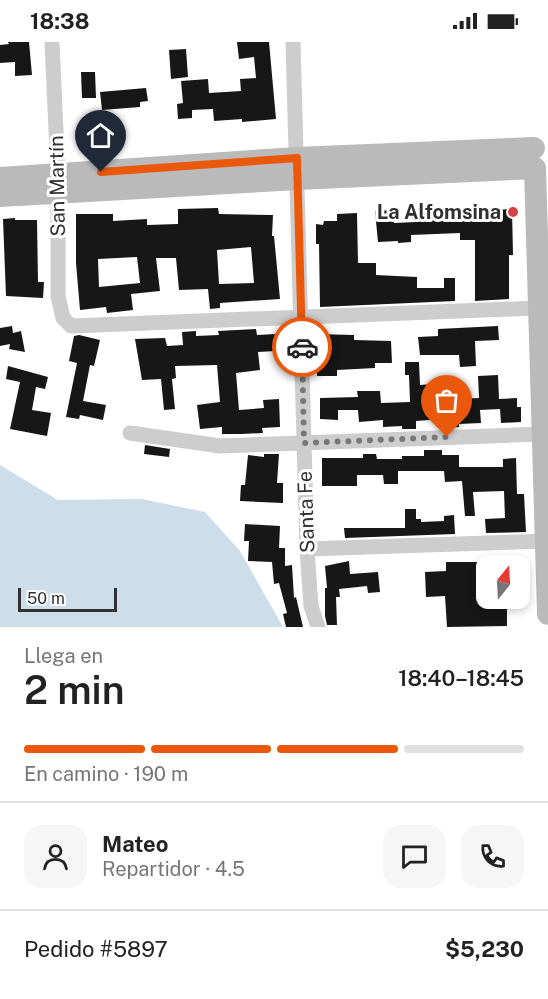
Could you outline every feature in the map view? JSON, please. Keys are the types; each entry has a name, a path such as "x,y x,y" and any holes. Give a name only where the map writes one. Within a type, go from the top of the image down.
{"main road":[{"path":"0,196 58,184 298,168 539,162 538,308 548,614"},
{"path":"0,178 58,184"}],"street":[{"name":"San Martín","path":"52,42 58,184 58,296 63,318 71,326 301,318"},
{"name":"Santa Fe","path":"293,42 307,549 311,606 318,627"},
{"path":"301,318 538,308"},
{"path":"130,433 220,446 542,434"},
{"path":"307,549 546,541"}],"water":[{"path":"0,465 58,500 142,499 205,512 240,551 283,627 0,627"}],"building":[{"path":"8,42 29,42 32,75 15,76 15,62 0,63 0,45 9,44"},
{"path":"237,42 269,42 276,119 242,122 242,119 214,121 213,109 192,110 192,118 178,119 177,104 183,103 181,81 208,79 209,93 241,91 240,79 256,78 254,57 239,59"},
{"path":"186,49 188,77 171,79 169,50"},
{"path":"81,72 95,72 96,98 82,98"},
{"path":"146,88 148,101 140,102 140,107 102,110 100,92"},
{"path":"218,208 219,214 273,215 272,236 274,236 280,299 220,303 220,308 210,309 208,289 179,290 176,258 156,258 160,291 131,294 133,310 107,313 106,307 80,310 76,263 76,214 113,214 113,221 147,219 147,225 178,224 178,209","holes":["251,247 254,283 219,284 217,250","137,257 140,283 99,287 98,259"]},
{"path":"444,208 444,210 464,210 464,213 496,213 495,210 512,209 513,255 509,255 509,299 475,301 475,240 460,240 460,233 411,235 411,242 378,242 375,211 393,210 394,223 416,222 415,209"},
{"path":"357,213 358,263 376,263 376,275 417,277 417,288 444,288 444,278 455,278 455,301 320,307 319,244 316,244 316,224 323,225 324,221 337,221 337,214"},
{"path":"15,218 15,220 37,220 38,282 44,282 43,298 6,296 3,219"},
{"path":"12,326 13,333 21,331 25,352 9,349 10,344 0,346 0,328"},
{"path":"498,326 499,340 475,341 476,366 460,367 459,355 420,355 418,337 438,336 438,329"},
{"path":"256,329 257,335 275,334 276,351 258,352 260,370 236,373 239,410 264,408 263,400 279,399 280,427 262,428 263,433 242,434 222,434 222,427 200,429 197,405 220,402 217,365 175,366 176,378 172,379 175,409 164,410 161,379 142,380 135,339 165,338 167,346 183,345 182,332 196,331 196,336 219,335 218,331"},
{"path":"317,334 354,335 354,340 391,341 392,363 375,363 375,368 337,370 337,376 317,376"},
{"path":"74,336 100,340 94,366 90,365 83,401 106,405 103,420 80,415 79,419 66,417 77,363 69,361"},
{"path":"405,362 419,362 420,385 433,384 433,388 457,387 458,399 479,398 478,376 498,375 499,399 517,398 517,407 521,407 521,422 501,423 500,409 480,410 481,423 459,424 459,427 442,428 442,419 416,421 416,429 402,429 402,426 383,427 383,420 359,422 358,410 338,410 338,420 320,419 320,398 358,397 357,391 380,391 381,403 410,402 409,375 405,375"},
{"path":"8,366 48,377 45,389 36,387 32,410 51,413 47,436 10,429 20,382 6,379"},
{"path":"145,445 170,449 169,457 144,454"},
{"path":"424,450 442,450 442,455 459,455 459,467 503,467 503,459 516,458 517,494 524,494 526,532 486,533 485,519 505,518 504,491 473,492 475,516 465,516 462,481 445,482 444,471 398,471 398,484 384,484 383,475 357,475 357,486 322,486 322,458 363,458 363,454 376,454 377,459 402,459 402,456 424,456"},
{"path":"264,454 279,454 277,483 283,483 283,503 240,501 241,485 245,485 248,455 264,457"},
{"path":"405,509 416,509 416,519 421,519 421,522 444,521 444,516 454,515 455,534 345,538 344,528 405,528"},
{"path":"245,524 280,526 279,548 285,548 285,566 292,565 294,598 296,597 303,627 286,627 283,614 287,613 279,583 274,584 272,562 248,561 249,541 244,541"},
{"path":"349,561 350,574 378,572 380,592 368,593 367,586 339,589 340,597 336,597 337,625 327,625 325,566"},
{"path":"446,562 476,562 476,609 507,609 507,626 447,627 445,596 426,597 425,572 446,571"}],"way so far":[{"path":"302,347 304,443 447,437"}],"place":[{"name":"La Alfomsina","path":"513,212"}],"route":[{"path":"101,172 297,158 302,347"}]}
